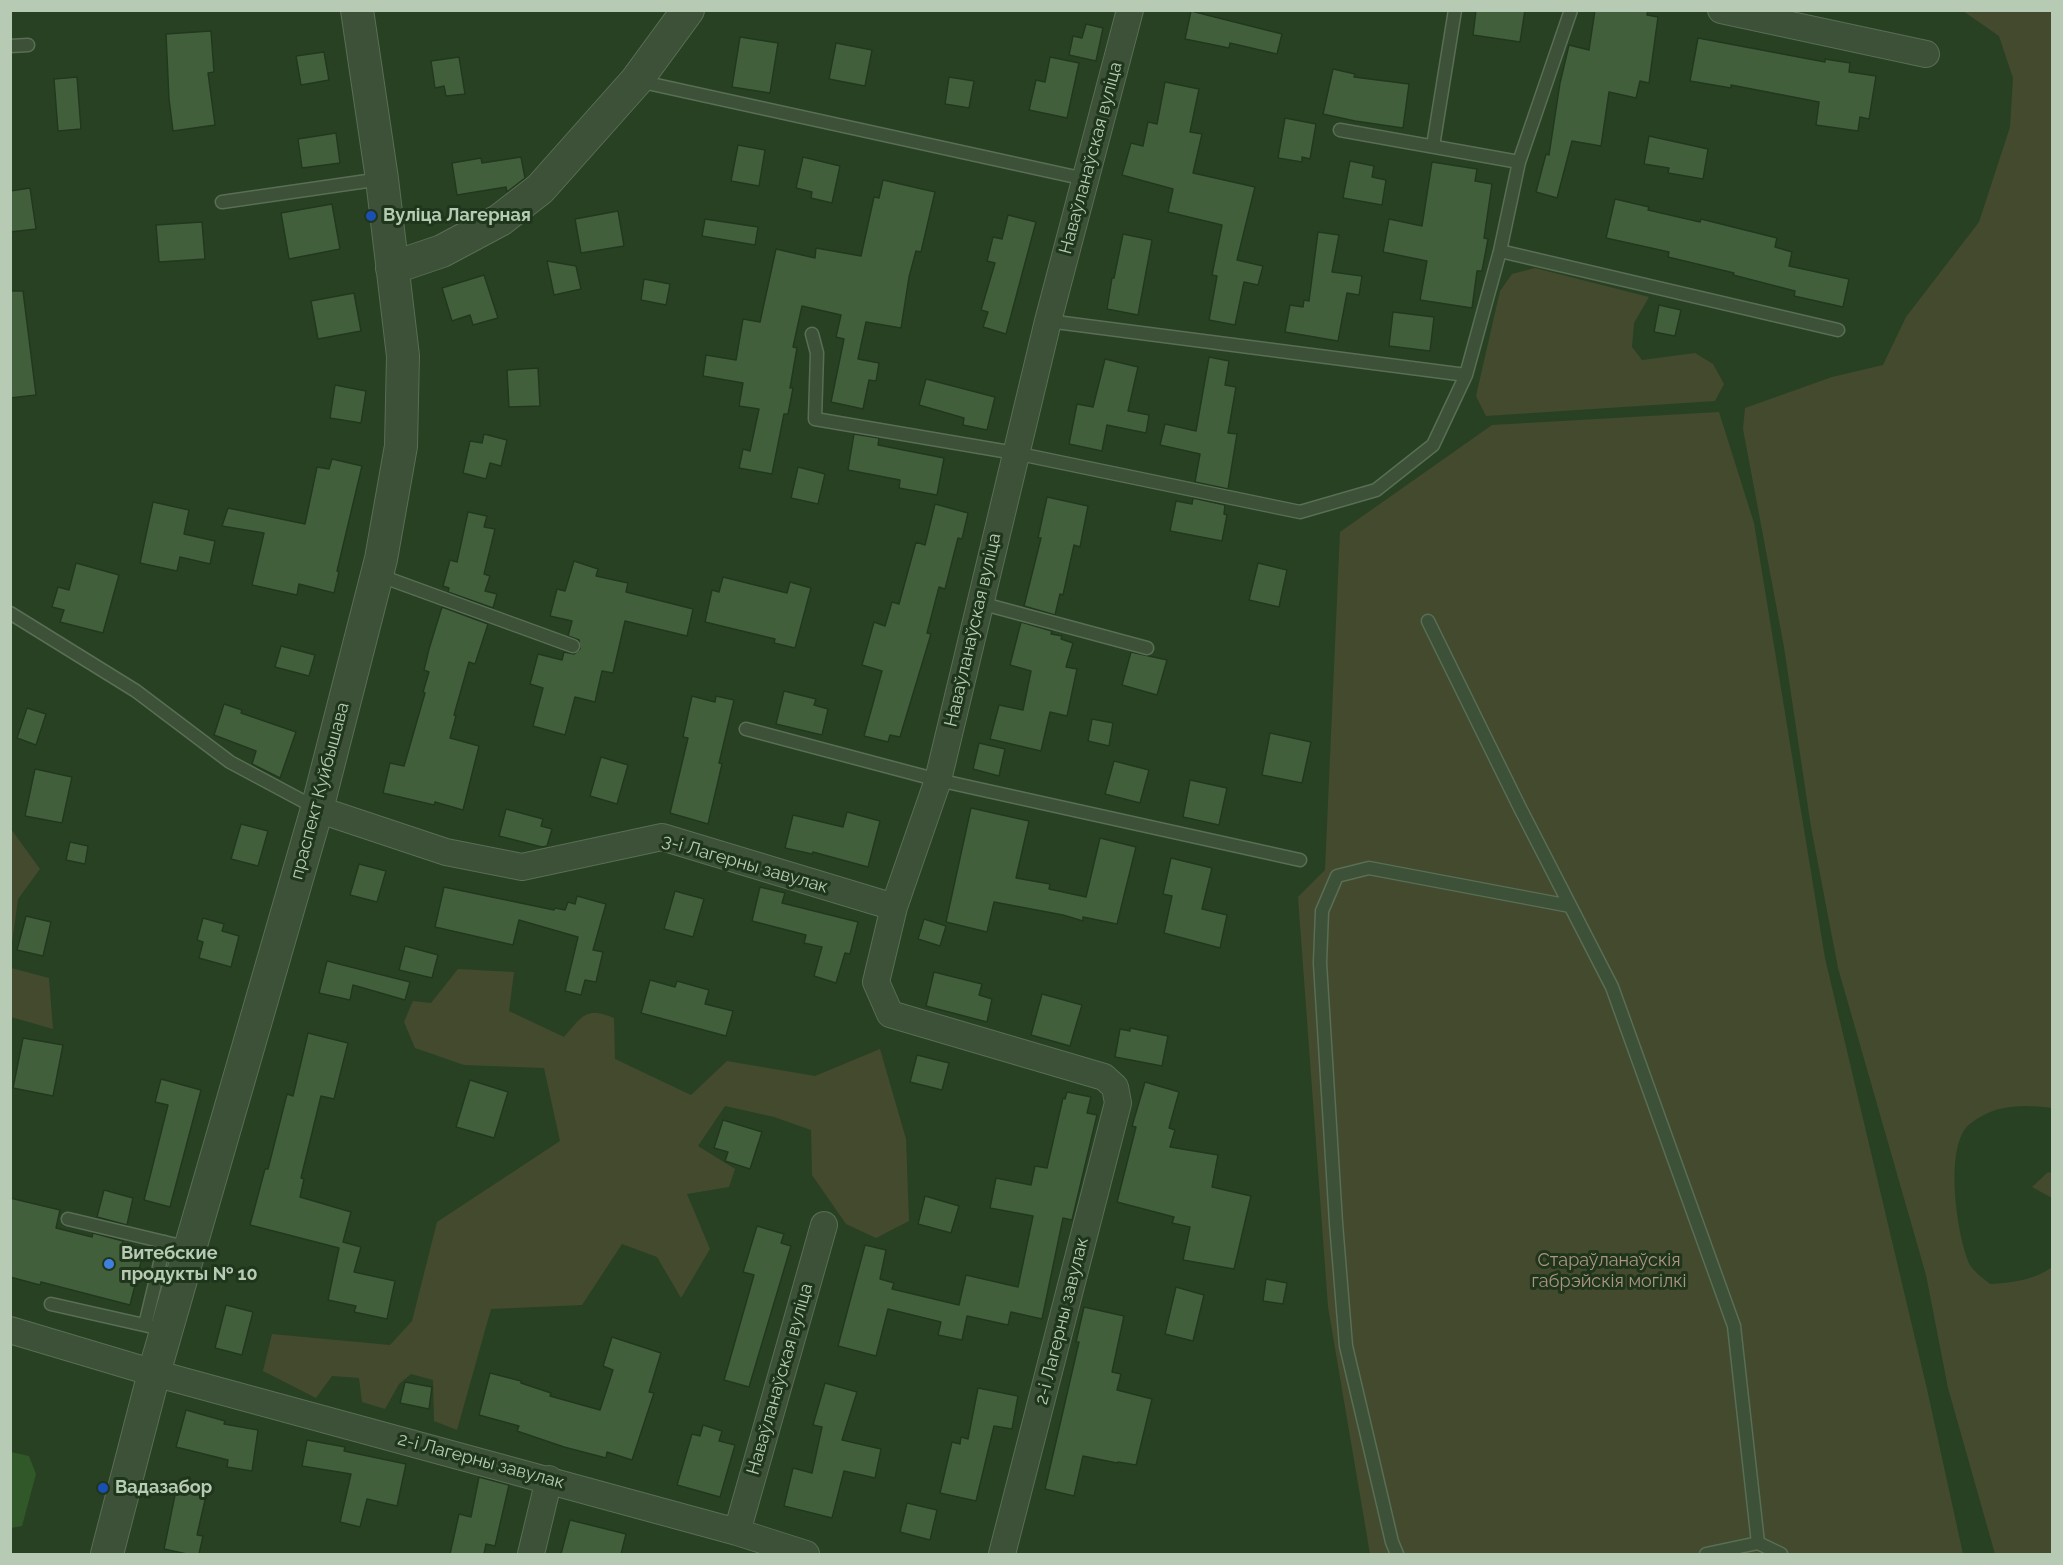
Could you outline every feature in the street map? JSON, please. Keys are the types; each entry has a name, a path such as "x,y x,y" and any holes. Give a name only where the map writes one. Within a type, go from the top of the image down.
{"street":[{"name":"праспект Куйбышава","path":"107,1554 154,1373 156,1328 178,1245 317,809 377,574 401,446 403,356 382,179 357,10"},
{"path":"392,268 442,251 500,220 540,189 636,81 688,10"},
{"name":"Наваўланаўская вуліца","path":"1115,1088 1104,1077 890,1014 876,982 894,907 938,780 1015,453 1130,10"},
{"path":"1721,10 1926,54"},
{"name":"3-і Лагерны завулак","path":"317,809 446,852 522,867 662,837 894,907"},
{"name":"2-і Лагерны завулак","path":"1002,1554 1118,1103 1115,1088"},
{"name":"Наваўланаўская вуліца","path":"737,1532 824,1225"},
{"name":"2-і Лагерны завулак","path":"10,1330 154,1373 549,1479 806,1554"},
{"path":"531,1554 549,1479"}],"lane":[{"path":"1433,146 1455,10"},
{"path":"812,334 817,353 815,419 1015,453 1300,512 1376,490 1433,445 1466,375 1500,251 1519,162 1571,10"},
{"path":"10,46 28,45"},
{"path":"636,81 1085,179"},
{"path":"1340,130 1519,162"},
{"path":"222,202 382,179"},
{"path":"1500,251 1838,330"},
{"path":"1048,321 1466,375"},
{"path":"377,574 573,646"},
{"path":"980,603 1147,648"},
{"path":"10,613 136,691 230,762 317,809"},
{"path":"1428,621 1612,987 1734,1326 1758,1543"},
{"path":"746,729 938,780 1300,860"},
{"path":"1397,1554 1392,1542 1346,1346 1320,963 1322,911 1337,876 1369,868 1570,906"},
{"path":"68,1218 178,1245"},
{"path":"51,1304 156,1328"},
{"path":"1706,1554 1758,1543 1780,1554"}],"green space":[{"path":"1963,11 2052,11 2052,1108 2009,1107 1989,1112 1970,1124 1962,1135 1957,1151 1955,1192 1965,1252 1976,1273 1990,1284 2030,1278 2052,1267 2052,1554 1995,1554 1948,1388 1926,1275 1838,968 1811,827 1784,647 1743,429 1745,408 1832,377 1883,365 1906,317 1979,222 2010,127 2013,78 1999,36"},
{"path":"1535,268 1649,297 1634,323 1632,347 1642,360 1695,353 1713,364 1724,384 1715,401 1486,416 1476,396 1500,291 1512,274"},
{"name":"Стараўланаўскія габрэйскія могілкі","path":"1719,412 1754,523 1825,958 1927,1389 1963,1554 1370,1554 1328,1307 1298,897 1325,870 1340,532 1492,425"},
{"path":"11,829 40,869 18,899 11,950"},
{"path":"11,968 49,978 53,1029 11,1017"},
{"path":"458,969 514,972 509,1011 564,1037 580,1019 590,1013 614,1018 615,1059 691,1095 727,1061 815,1076 880,1049 906,1139 909,1221 876,1238 846,1224 812,1175 811,1130 774,1117 725,1106 698,1146 735,1169 729,1187 687,1194 710,1249 681,1298 657,1257 622,1244 582,1305 491,1309 457,1430 434,1421 433,1380 411,1374 399,1384 385,1409 362,1402 359,1378 332,1376 316,1398 263,1371 272,1334 390,1345 412,1321 437,1222 560,1141 544,1068 464,1065 415,1048 404,1022 413,1001 431,1003"},
{"path":"2048,1172 2052,1173 2052,1198 2032,1187"}],"shaded area":[{"path":"11,1452 29,1456 36,1474 22,1526 11,1528"}],"building":[{"path":"1476,10 1525,10 1520,42 1473,35"},
{"path":"1595,10 1648,10 1647,15 1658,17 1649,83 1640,81 1636,98 1609,92 1601,146 1572,141 1557,198 1536,192 1546,154 1549,155 1560,83 1569,45 1589,50"},
{"path":"1191,11 1282,34 1277,54 1230,43 1229,48 1185,39"},
{"path":"1086,24 1103,28 1096,61 1069,55 1073,36 1082,38"},
{"path":"211,31 214,72 208,73 215,125 173,131 166,34"},
{"path":"740,37 778,43 770,93 732,87"},
{"path":"1698,38 1825,62 1825,59 1850,63 1849,72 1876,76 1869,119 1860,117 1858,131 1816,125 1819,102 1731,85 1731,88 1690,81"},
{"path":"836,43 872,50 865,86 829,79"},
{"path":"324,52 329,80 301,85 296,56"},
{"path":"459,57 465,94 446,96 444,86 435,88 431,61"},
{"path":"1050,57 1079,63 1067,118 1029,110 1036,80 1045,82"},
{"path":"1333,69 1355,74 1354,77 1409,84 1403,128 1323,114"},
{"path":"77,77 81,129 58,131 54,79"},
{"path":"949,77 974,81 969,108 945,104"},
{"path":"1165,82 1199,89 1190,132 1202,134 1193,173 1255,187 1237,260 1263,266 1258,285 1244,282 1235,325 1209,320 1217,276 1212,275 1222,225 1168,212 1173,189 1122,175 1131,143 1143,146 1148,122 1157,124"},
{"path":"1285,118 1316,124 1310,159 1302,157 1302,162 1278,158"},
{"path":"336,133 340,163 302,168 298,139"},
{"path":"1649,136 1708,149 1703,179 1668,173 1669,168 1644,164"},
{"path":"738,145 765,150 759,186 731,181"},
{"path":"521,157 525,178 507,192 506,187 457,195 452,163 481,158 482,163"},
{"path":"803,157 840,166 832,203 811,198 812,192 796,188"},
{"path":"1350,161 1374,166 1372,177 1386,180 1382,205 1343,198"},
{"path":"1432,162 1477,169 1475,181 1492,184 1484,238 1488,239 1482,271 1477,271 1472,308 1420,300 1427,261 1383,252 1389,219 1422,226"},
{"path":"883,180 935,192 921,252 916,251 909,277 901,328 866,322 858,359 879,363 876,381 869,380 863,409 831,402 844,339 836,337 841,315 802,306 793,347 797,348 790,388 793,388 788,414 784,414 772,474 739,468 743,449 750,451 759,409 739,406 743,383 703,376 706,355 736,360 743,319 760,322 776,249 815,258 816,248 861,256 874,197 879,198"},
{"path":"30,188 36,229 10,232 10,191"},
{"path":"1615,199 1649,207 1648,210 1700,222 1701,219 1777,238 1775,247 1792,252 1789,266 1849,279 1843,307 1794,296 1795,291 1668,257 1669,252 1606,238"},
{"path":"332,204 340,249 289,259 281,213"},
{"path":"618,211 624,246 581,253 575,219"},
{"path":"1008,215 1036,222 1006,334 983,327 988,312 981,310 995,263 987,261 993,237 1002,239"},
{"path":"705,219 758,227 755,245 702,236"},
{"path":"202,222 205,259 159,262 156,225"},
{"path":"1318,232 1339,235 1332,272 1362,276 1359,295 1347,293 1338,341 1285,332 1290,305 1303,307 1304,300 1309,301"},
{"path":"1123,234 1152,240 1138,315 1107,309"},
{"path":"547,261 576,266 581,289 554,295"},
{"path":"484,275 498,318 473,325 470,315 452,321 442,288"},
{"path":"644,279 670,284 666,305 641,300"},
{"path":"10,291 23,291 36,395 10,398"},
{"path":"354,293 361,331 318,339 311,301"},
{"path":"1659,305 1681,310 1675,336 1654,332"},
{"path":"1393,312 1434,317 1430,351 1389,346"},
{"path":"1209,357 1229,361 1225,385 1236,387 1228,433 1237,434 1228,489 1195,482 1200,454 1160,445 1165,424 1196,431"},
{"path":"1105,359 1138,367 1128,411 1149,415 1146,433 1107,425 1102,451 1069,444 1077,404 1093,407"},
{"path":"538,368 540,406 509,407 507,370"},
{"path":"926,379 995,397 987,430 963,425 964,418 919,405"},
{"path":"335,385 366,391 361,423 330,418"},
{"path":"484,434 507,440 501,466 490,463 486,479 463,473 470,441 482,443"},
{"path":"854,434 879,438 878,445 944,458 937,495 899,488 900,480 848,470"},
{"path":"332,459 362,466 337,571 339,572 334,593 299,584 297,595 252,585 264,533 222,526 228,508 305,524 317,467 329,469"},
{"path":"798,467 825,474 818,504 791,498"},
{"path":"1047,497 1088,506 1080,547 1074,545 1063,595 1060,594 1055,615 1024,606 1041,538 1038,538"},
{"path":"1193,498 1225,505 1224,514 1227,515 1222,541 1170,531 1176,501 1192,504"},
{"path":"153,502 189,510 184,534 215,541 210,564 180,557 177,571 140,563"},
{"path":"935,504 968,513 962,539 958,538 945,589 939,587 927,633 931,634 900,737 890,735 888,742 864,736 882,671 862,665 874,622 885,626 892,602 899,604 916,542 925,545"},
{"path":"468,512 487,516 484,527 495,529 484,574 490,576 485,591 497,594 493,608 448,592 449,588 443,586 450,560 457,562"},
{"path":"574,561 598,569 596,576 628,583 626,592 693,609 687,636 625,621 613,673 602,671 595,702 575,697 565,735 533,726 543,688 530,684 538,654 562,660 564,652 574,654 580,649 579,640 568,636 572,621 550,616 557,589 565,591"},
{"path":"76,563 119,575 103,633 60,622 64,610 52,607 58,587 69,590"},
{"path":"1258,563 1287,570 1279,607 1249,600"},
{"path":"723,577 787,593 790,582 811,588 795,648 774,643 775,639 705,622 712,590 719,592"},
{"path":"442,607 488,624 475,664 469,662 450,738 479,746 463,810 435,802 434,805 383,793 390,763 404,766 425,693 423,692 429,672 424,670"},
{"path":"1021,622 1052,631 1051,634 1062,636 1061,639 1073,643 1066,667 1077,669 1067,716 1050,712 1041,751 990,739 999,705 1023,710 1031,671 1010,665"},
{"path":"281,646 315,655 309,676 275,667"},
{"path":"1131,652 1167,660 1157,695 1122,685"},
{"path":"784,691 816,699 814,705 828,709 822,735 776,724"},
{"path":"692,696 715,702 716,696 734,700 708,824 670,813 688,738 683,737"},
{"path":"224,704 242,710 241,713 296,732 280,778 252,764 256,751 214,735"},
{"path":"27,708 46,714 36,745 17,738"},
{"path":"1092,719 1113,723 1109,746 1088,741"},
{"path":"1270,733 1311,742 1302,783 1262,775"},
{"path":"979,743 1005,749 999,776 973,769"},
{"path":"601,757 628,765 617,804 590,796"},
{"path":"1114,761 1149,770 1140,803 1105,794"},
{"path":"35,769 72,777 62,823 25,816"},
{"path":"1190,780 1227,788 1219,825 1183,817"},
{"path":"971,808 1029,821 1016,878 1050,884 1049,889 1086,897 1100,838 1136,847 1117,924 1083,917 1083,921 994,902 987,932 946,922"},
{"path":"506,809 543,819 541,826 552,829 547,846 542,847 499,836"},
{"path":"847,812 880,821 868,867 813,852 812,854 785,848 793,815 843,827"},
{"path":"241,824 268,831 258,866 231,859"},
{"path":"70,842 88,846 85,864 66,860"},
{"path":"1171,858 1212,868 1202,909 1227,915 1220,948 1164,933 1172,896 1163,894"},
{"path":"359,864 386,871 377,902 350,895"},
{"path":"444,887 554,910 555,908 565,910 568,902 575,904 577,896 606,904 593,950 603,952 596,982 585,980 581,995 565,991 578,937 519,920 513,945 435,927"},
{"path":"760,887 785,893 782,903 858,922 850,954 845,953 836,983 814,976 822,947 804,943 806,935 752,921"},
{"path":"675,891 704,899 693,937 664,929"},
{"path":"26,916 51,922 43,956 17,950"},
{"path":"203,918 224,924 222,931 239,936 231,967 199,958 203,942 197,940"},
{"path":"924,919 946,926 940,946 918,939"},
{"path":"405,946 438,955 432,978 399,970"},
{"path":"327,961 410,982 405,1000 353,985 350,1000 319,993"},
{"path":"934,972 982,984 979,995 992,999 987,1022 926,1006"},
{"path":"650,980 675,987 677,981 709,990 705,1004 733,1011 726,1036 641,1013"},
{"path":"1042,994 1082,1005 1070,1046 1031,1035"},
{"path":"1130,1028 1168,1036 1162,1066 1115,1057 1120,1029 1130,1031"},
{"path":"308,1033 348,1043 334,1099 321,1096 301,1178 304,1179 300,1197 351,1212 343,1242 361,1247 354,1272 395,1281 387,1319 354,1312 356,1306 328,1300 339,1248 250,1225 265,1169 268,1169 287,1094 293,1096"},
{"path":"23,1038 63,1045 53,1096 13,1088"},
{"path":"917,1055 949,1063 942,1090 910,1082"},
{"path":"161,1079 201,1090 170,1207 144,1200 168,1105 155,1102"},
{"path":"470,1080 508,1092 494,1138 456,1127"},
{"path":"1145,1082 1179,1092 1169,1128 1175,1130 1170,1147 1218,1155 1212,1187 1251,1196 1234,1269 1183,1260 1190,1227 1172,1223 1174,1217 1117,1202 1136,1127 1132,1126"},
{"path":"1067,1092 1091,1097 1087,1113 1097,1115 1072,1220 1063,1218 1042,1319 1011,1312 1008,1325 967,1316 962,1340 938,1335 941,1322 888,1309 876,1356 838,1346 865,1245 886,1250 880,1279 894,1283 892,1289 959,1305 966,1275 1018,1287 1033,1216 990,1208 996,1178 1031,1185 1035,1166 1047,1168 1063,1098 1065,1099"},
{"path":"723,1120 762,1132 750,1169 725,1161 728,1152 714,1148"},
{"path":"104,1190 133,1198 127,1225 97,1217"},
{"path":"925,1196 959,1206 951,1233 918,1224"},
{"path":"10,1198 60,1210 56,1228 92,1237 93,1233 123,1241 122,1244 144,1250 130,1305 41,1282 40,1285 10,1277"},
{"path":"757,1226 784,1234 781,1243 791,1246 749,1387 724,1380 754,1275 743,1272"},
{"path":"1266,1279 1287,1283 1283,1304 1263,1301"},
{"path":"1176,1287 1204,1295 1193,1341 1165,1334"},
{"path":"226,1305 253,1312 242,1355 215,1348"},
{"path":"1084,1307 1124,1316 1112,1372 1121,1374 1117,1390 1152,1399 1136,1465 1083,1456 1074,1496 1045,1489 1079,1342 1076,1342"},
{"path":"612,1337 661,1353 649,1392 654,1393 632,1460 607,1452 606,1458 564,1447 517,1431 519,1426 479,1415 490,1373 521,1381 521,1383 551,1393 550,1396 600,1410 613,1370 603,1366"},
{"path":"405,1382 432,1387 429,1409 400,1403"},
{"path":"825,1383 857,1392 842,1440 881,1449 875,1478 844,1471 832,1518 784,1506 793,1468 812,1473 822,1427 813,1425"},
{"path":"978,1388 1018,1396 1012,1429 994,1426 976,1501 940,1493 952,1442 960,1444 961,1437 968,1439"},
{"path":"186,1410 225,1421 224,1424 258,1430 252,1471 227,1467 228,1460 176,1447"},
{"path":"703,1425 722,1431 719,1441 735,1445 720,1497 677,1485 692,1434 700,1436"},
{"path":"307,1440 345,1447 344,1451 406,1464 397,1506 367,1499 360,1527 340,1522 351,1474 302,1466"},
{"path":"479,1477 509,1485 495,1546 486,1544 484,1554 450,1554 459,1514 471,1517"},
{"path":"176,1490 206,1496 197,1535 203,1536 199,1554 164,1549"},
{"path":"907,1503 937,1510 930,1540 900,1532"},
{"path":"570,1520 626,1534 621,1554 561,1554"}],"place":[{"name":"Вуліца Лагерная","path":"371,216"},
{"name":"Витебские продукты № 10","path":"109,1264"},
{"name":"Вадазабор","path":"103,1488"}]}
